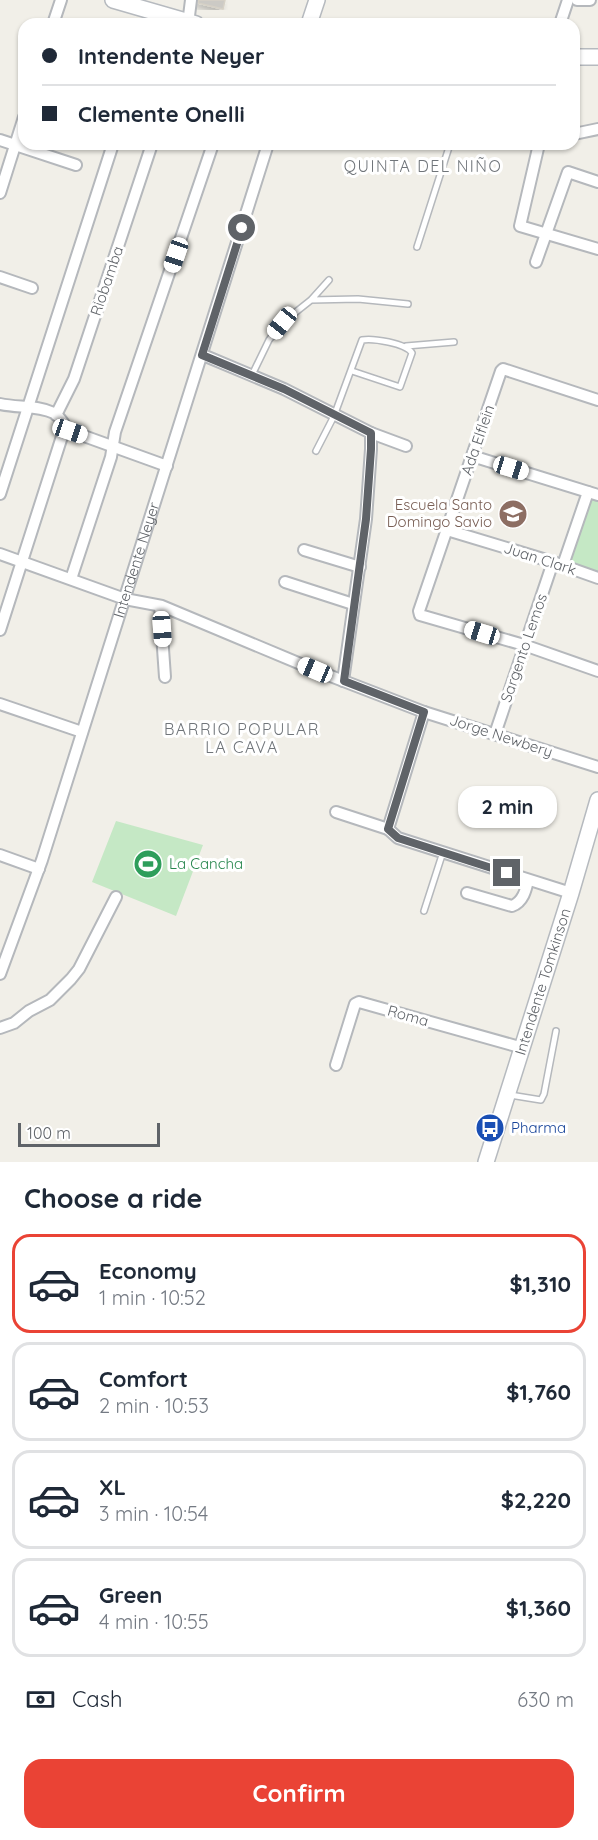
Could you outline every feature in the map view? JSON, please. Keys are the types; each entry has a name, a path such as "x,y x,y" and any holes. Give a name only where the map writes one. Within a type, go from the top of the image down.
{"street":[{"path":"56,18 61,0"},
{"path":"113,0 172,18"},
{"path":"191,0 191,18"},
{"path":"311,18 316,0"},
{"path":"562,18 568,0"},
{"path":"577,0 590,0"},
{"path":"580,57 598,57"},
{"path":"580,133 598,129"},
{"path":"0,194 18,136"},
{"path":"0,140 18,146"},
{"path":"30,150 76,165"},
{"path":"0,494 111,150"},
{"name":"Riobamba","path":"56,415 74,379 150,150"},
{"path":"71,579 111,457 115,432 211,150"},
{"name":"Intendente Neyer","path":"0,974 39,869 266,150"},
{"path":"538,150 520,224 523,228 548,233 598,249"},
{"path":"536,262 568,172 598,182"},
{"path":"0,277 32,288"},
{"path":"202,355 284,389 371,433 406,446"},
{"name":"Ada Elflein","path":"524,645 419,614 502,369 598,400"},
{"path":"0,404 27,406 56,415 70,431 167,466"},
{"path":"0,630 65,428"},
{"path":"344,681 352,604 360,567 371,433"},
{"path":"472,456 593,493"},
{"name":"Sargento Lemos","path":"495,734 524,645 558,563 593,493"},
{"name":"Juan Clark","path":"447,530 558,563 598,578"},
{"path":"304,550 360,567"},
{"name":"Jorge Newbery","path":"0,554 125,598 160,606 424,712 598,767"},
{"path":"285,582 352,604"},
{"path":"160,606 165,676"},
{"path":"524,645 598,671"},
{"path":"0,705 82,732"},
{"path":"388,829 424,712"},
{"name":"Intendente Tomkinson","path":"486,1162 598,800"},
{"path":"336,812 388,829 398,838 571,893"},
{"path":"0,855 39,869"},
{"path":"467,894 512,906 517,904 523,896 528,880"},
{"path":"0,1028 14,1023 29,1011 50,1000 71,979 79,969 116,897"},
{"name":"Roma","path":"336,1065 355,1004 359,1002 523,1048"}],"lane":[{"path":"417,247 448,150"},
{"path":"252,375 269,340 282,323 311,300 329,280"},
{"path":"311,300 358,299 408,304"},
{"path":"316,451 334,416 363,339 404,346 454,342"},
{"path":"352,370 400,387 411,353 410,349 404,346"},
{"path":"424,911 443,852"},
{"path":"508,1095 540,1100 544,1094 556,1031"}],"green space":[{"path":"582,495 598,501 598,577 559,564"},
{"name":"La Cancha","path":"116,821 203,845 176,916 92,882"}],"building":[{"path":"199,0 225,0 223,9 198,3"}],"place":[{"name":"Escuela Santo Domingo Savio","path":"513,514"},
{"name":"La Cancha","path":"148,864"},
{"name":"Pharma","path":"490,1128"}],"district":[{"name":"QUINTA DEL NIÑO","path":"423,166"},
{"name":"BARRIO POPULAR LA CAVA","path":"242,738"}],"route":[{"path":"242,228 202,355 284,389 371,433 366,519 360,567 352,604 344,681 424,712 388,829 398,838 507,873"}]}
